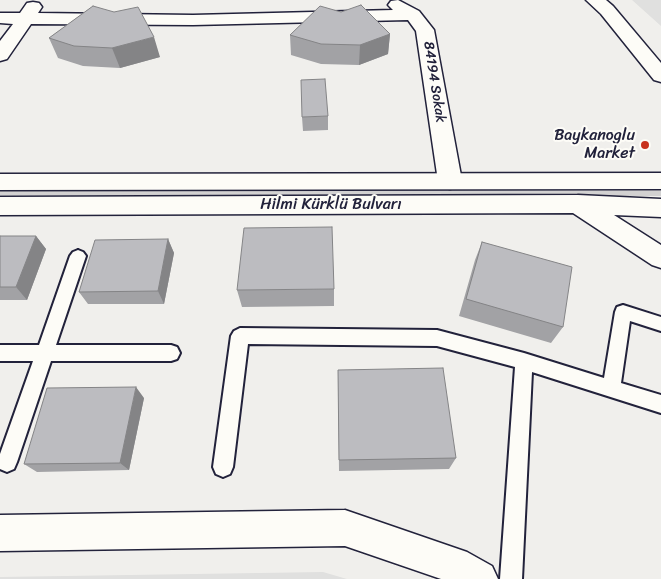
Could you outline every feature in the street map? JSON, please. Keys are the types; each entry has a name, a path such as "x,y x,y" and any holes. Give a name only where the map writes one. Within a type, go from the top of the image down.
{"street":[{"path":"0,55 38,0"},
{"path":"193,20 296,0"},
{"name":"84194 Sokak","path":"390,0 413,15 425,30 450,181"},
{"path":"595,0 607,10 658,72 661,89"},
{"path":"0,18 193,20 413,15"},
{"name":"Hilmi Kürklü Bulvarı","path":"0,182 661,181"},
{"path":"577,204 661,258"},
{"name":"Hilmi Kürklü Bulvarı","path":"0,206 577,204 661,208"},
{"path":"0,533 345,528 454,565 479,579"}],"lane":[{"path":"6,462 78,256"},
{"path":"611,390 623,312 661,324"},
{"path":"223,466 240,336 437,338 524,361 611,390 661,404"},
{"path":"0,354 172,353"},
{"path":"511,579 524,361"}],"shaded area":[{"path":"632,0 661,0 661,26"},
{"path":"0,191 661,191 661,196 0,195"},
{"path":"323,572 347,579 0,579 0,577"}],"building":[{"path":"361,5 390,34 360,45 321,44 290,35 320,6 341,12"},
{"path":"93,6 114,12 138,7 154,37 112,48 74,46 49,38"},
{"path":"325,79 328,116 302,117 301,80"},
{"path":"332,227 334,289 237,290 244,228"},
{"path":"0,236 36,236 16,287 0,287"},
{"path":"168,239 158,291 79,292 95,240"},
{"path":"482,242 572,267 563,327 466,299"},
{"path":"443,368 456,458 339,460 338,370"},
{"path":"136,387 120,463 24,464 47,388"}],"place":[{"name":"Baykanoglu Market","path":"645,145"}]}
